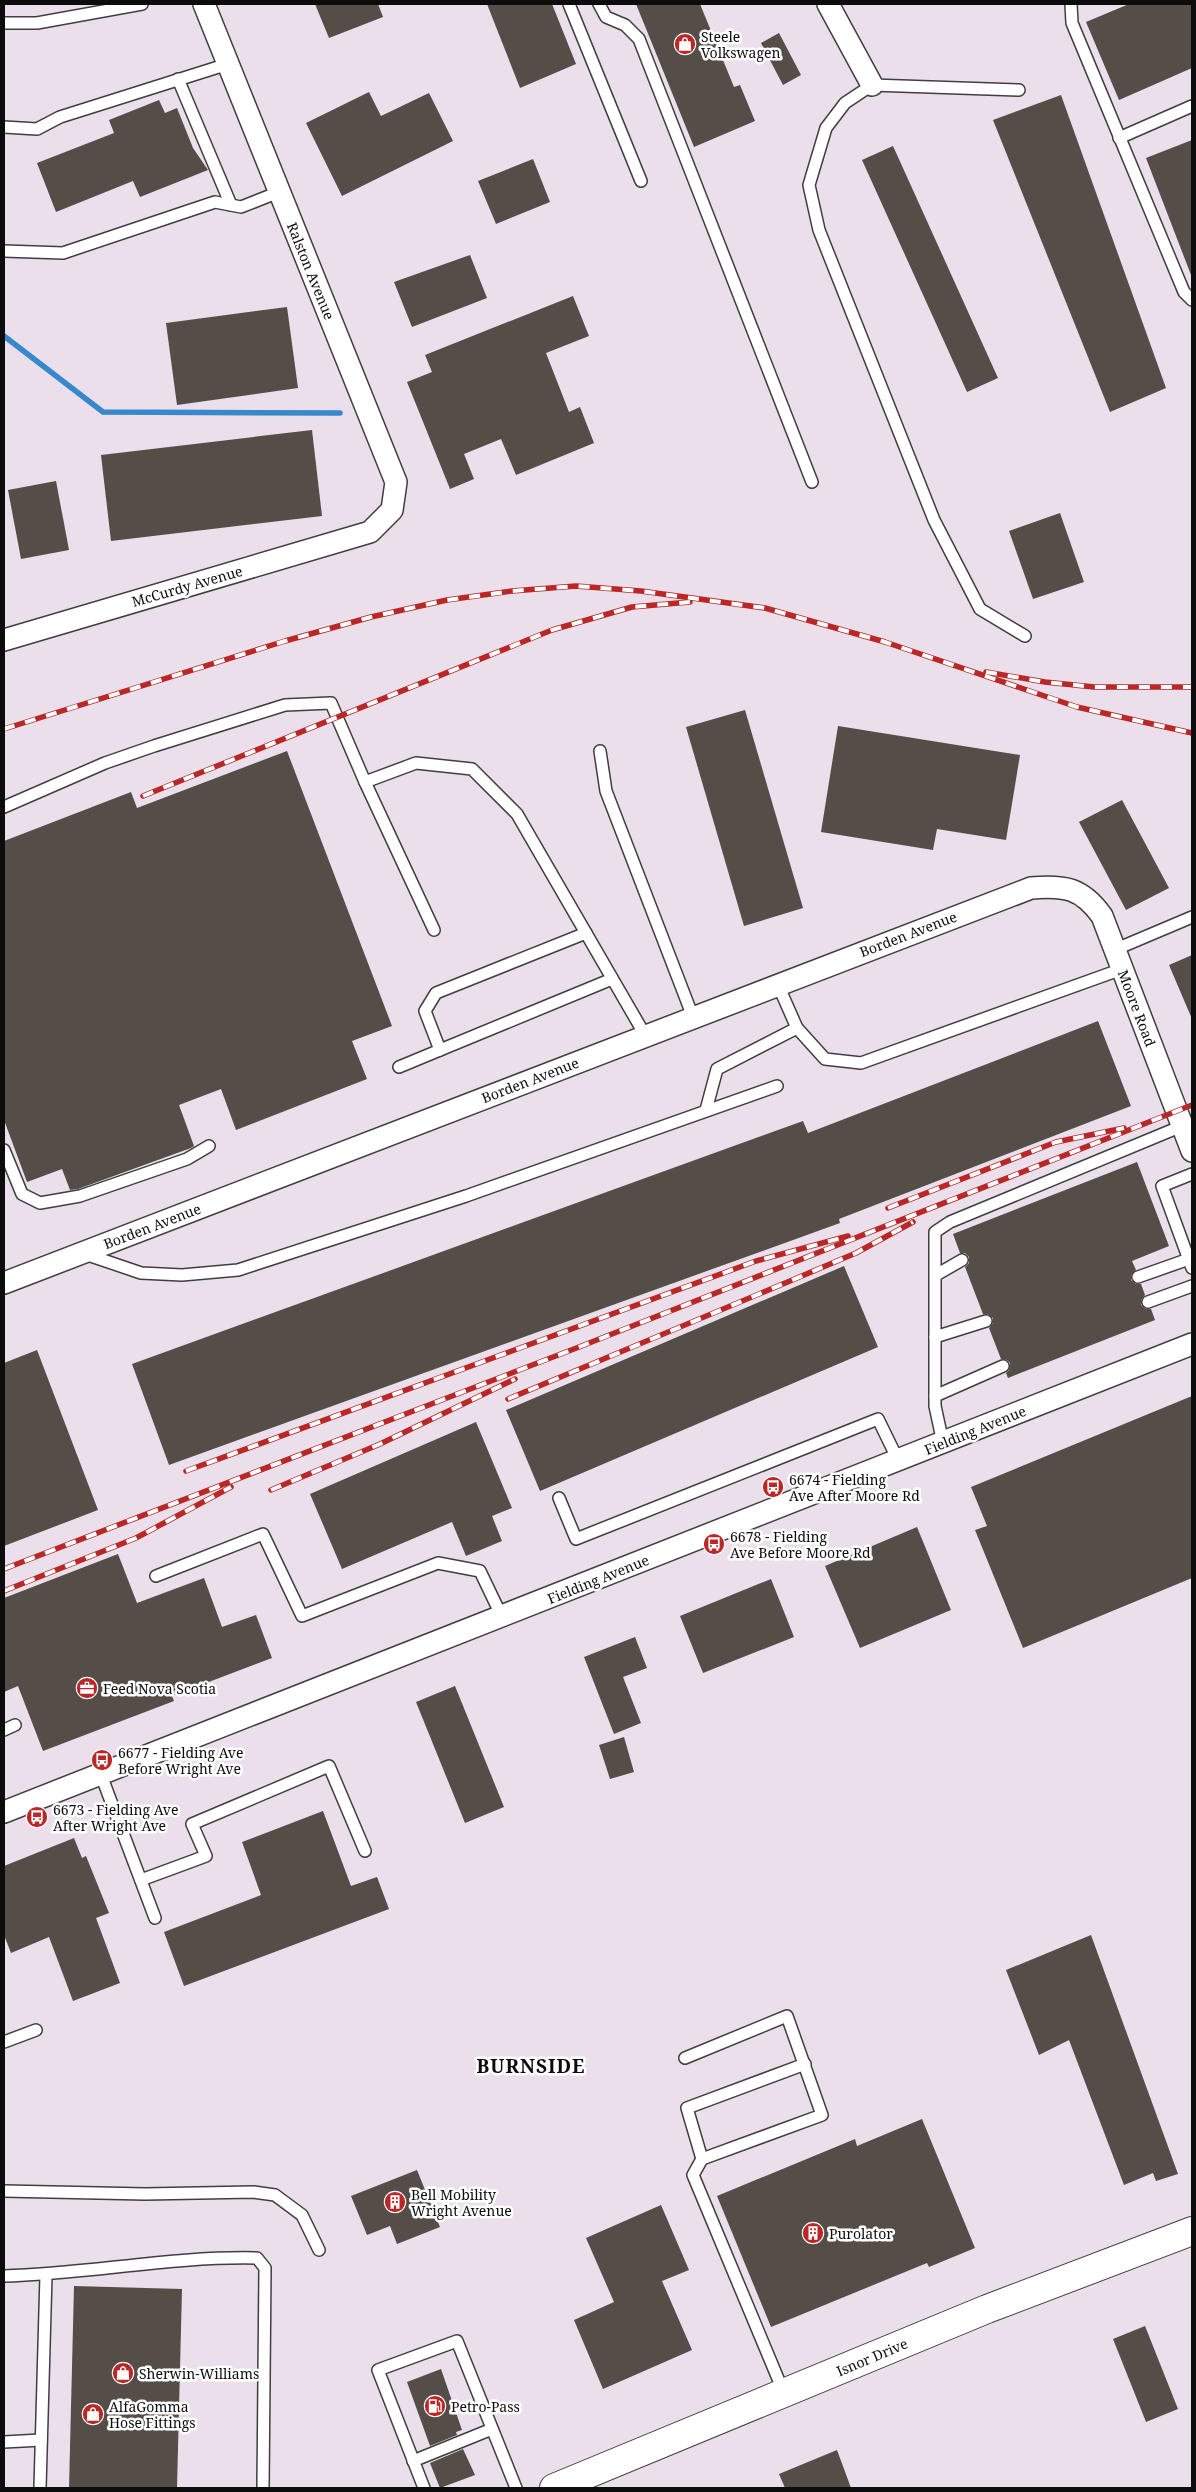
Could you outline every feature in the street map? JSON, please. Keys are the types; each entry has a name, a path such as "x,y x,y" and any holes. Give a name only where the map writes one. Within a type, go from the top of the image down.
{"street":[{"name":"Ralston Avenue","path":"204,4 396,482 392,510 370,532"},
{"path":"828,4 872,85"},
{"name":"McCurdy Avenue","path":"4,640 370,532"},
{"name":"Borden Avenue","path":"4,1284 1001,898 1031,888 1059,886"},
{"name":"Moore Road","path":"1059,886 1073,890 1091,901 1102,916 1192,1151"},
{"name":"Fielding Avenue","path":"4,1812 1192,1344"},
{"name":"Isnor Drive","path":"554,2488 987,2309 1192,2232"}],"lane":[{"path":"4,23 37,24 143,4"},
{"path":"569,4 642,181"},
{"path":"598,4 606,17 625,25 639,39 812,482"},
{"path":"1071,4 1072,24 1184,292 1192,300"},
{"path":"4,127 37,129 60,117 228,64"},
{"path":"178,79 231,205"},
{"path":"1019,90 872,85 845,103 826,128 809,185 819,230 938,529 980,610 1025,636"},
{"path":"1119,138 1192,106"},
{"path":"4,251 63,253 215,202 241,207 279,192"},
{"path":"4,807 105,763 285,705 331,703 365,782 434,930"},
{"path":"600,751 606,791 693,1017"},
{"path":"365,782 416,763 472,769 517,814 645,1035"},
{"path":"778,985 797,1028 825,1059 861,1064 1118,959 1192,918"},
{"path":"440,1050 425,1011 436,993 586,934"},
{"path":"399,1067 612,979"},
{"path":"706,1110 717,1069 797,1028"},
{"path":"82,1253 141,1273 182,1275 238,1270 466,1196 777,1086"},
{"path":"943,1443 934,1406 935,1232 950,1222 1182,1126"},
{"path":"4,1150 22,1194 40,1203 80,1196 187,1159 208,1146"},
{"path":"1138,1277 1191,1264 1162,1186 1192,1174"},
{"path":"936,1275 962,1260"},
{"path":"1148,1302 1192,1286"},
{"path":"935,1337 986,1321"},
{"path":"935,1396 1003,1366"},
{"path":"559,1498 576,1539 878,1419 898,1460"},
{"path":"156,1576 263,1534 302,1616 438,1563 480,1571 502,1617"},
{"path":"4,1730 15,1725"},
{"path":"141,1880 206,1856 192,1824 329,1766 365,1851"},
{"path":"101,1775 155,1918"},
{"path":"685,2058 787,2016 822,2115 702,2159 693,2175 784,2393"},
{"path":"4,2042 36,2030"},
{"path":"702,2159 687,2108 805,2064"},
{"path":"4,2191 145,2194 253,2192 275,2195 302,2215 319,2250"},
{"path":"4,2276 46,2275 216,2257 257,2258 265,2268 263,2488"},
{"path":"40,2488 46,2275"},
{"path":"424,2488 378,2370 457,2341 516,2488"},
{"path":"413,2461 492,2429"},
{"path":"4,2442 41,2440"}],"shaded area":[{"path":"4,4 1192,4 1192,2488 4,2488"}],"building":[{"path":"315,4 378,4 383,17 329,38"},
{"path":"487,4 552,4 576,64 520,88"},
{"name":"Steele Volkswagen","path":"636,4 700,4 734,87 740,85 755,121 694,147"},
{"path":"1129,4 1192,4 1192,68 1119,100 1086,22"},
{"path":"779,33 801,75 783,85 761,43"},
{"path":"369,92 381,116 429,93 453,141 342,196 306,123"},
{"path":"1061,95 1166,388 1110,412 993,120"},
{"path":"159,100 165,113 177,108 193,148 208,170 140,197 133,181 56,212 37,163 114,133 109,120"},
{"path":"1192,140 1192,274 1191,275 1146,158"},
{"path":"893,146 998,378 967,392 862,160"},
{"path":"533,159 550,202 496,224 478,181"},
{"path":"470,255 487,298 412,327 394,282"},
{"path":"573,296 589,336 546,353 569,412 580,407 594,443 516,475 501,439 464,454 474,479 450,489 407,382 432,372 425,355"},
{"path":"287,307 298,388 177,405 166,323"},
{"path":"312,430 322,516 111,541 101,455"},
{"path":"56,481 69,550 21,559 8,490"},
{"path":"1060,513 1084,582 1033,599 1009,531"},
{"path":"745,710 803,908 744,926 686,727"},
{"path":"838,726 1020,755 1006,840 937,829 933,850 821,832"},
{"path":"287,751 392,1026 352,1041 367,1079 236,1130 221,1089 179,1105 194,1146 191,1148 78,1189 70,1190 62,1169 27,1182 4,1120 4,841 131,792 137,808"},
{"path":"1122,800 1169,888 1126,910 1079,822"},
{"path":"1192,955 1192,1019 1169,965"},
{"path":"1098,1021 1131,1106 839,1219 840,1223 169,1465 132,1364 803,1121 808,1133"},
{"path":"1137,1162 1169,1246 1132,1261 1136,1270 1131,1275 1131,1280 1136,1284 1141,1284 1145,1295 1141,1300 1141,1305 1146,1309 1151,1309 1155,1320 1008,1378 1006,1373 1009,1370 1010,1363 1007,1360 1001,1359 989,1328 993,1323 993,1318 988,1314 983,1314 965,1267 969,1263 969,1257 965,1253 960,1253 953,1234"},
{"path":"844,1266 878,1347 540,1491 506,1410"},
{"path":"37,1350 98,1510 4,1546 4,1363"},
{"path":"1192,1396 1192,1578 1023,1648 975,1530 987,1526 971,1487"},
{"path":"476,1422 512,1508 492,1516 502,1541 466,1556 452,1522 342,1569 310,1494"},
{"path":"917,1527 951,1610 860,1648 825,1566"},
{"path":"118,1554 137,1603 204,1578 222,1627 256,1615 272,1658 172,1696 174,1701 43,1751 18,1686 4,1692 4,1598"},
{"path":"771,1579 794,1637 703,1673 680,1616"},
{"path":"635,1637 647,1668 623,1677 641,1723 614,1734 584,1657"},
{"path":"455,1686 504,1807 465,1823 416,1702"},
{"path":"624,1737 634,1772 610,1779 599,1745"},
{"path":"323,1811 351,1886 377,1877 389,1909 184,1986 164,1932 261,1895 242,1842"},
{"path":"74,1838 82,1858 86,1856 109,1913 96,1918 120,1983 73,2001 49,1937 11,1953 4,1935 4,1866"},
{"path":"1091,1935 1178,2174 1156,2181 1153,2173 1124,2185 1069,2040 1039,2055 1006,1970"},
{"name":"Purolator","path":"922,2119 975,2248 929,2267 927,2263 771,2327 717,2196 855,2139 857,2146"},
{"name":"Bell Mobility Wright Avenue","path":"417,2170 440,2227 397,2244 390,2226 367,2235 351,2196"},
{"path":"661,2205 689,2270 662,2281 692,2350 603,2389 574,2320 614,2302 586,2238"},
{"path":"74,2286 182,2289 177,2488 69,2488"},
{"path":"1145,2326 1178,2409 1146,2422 1113,2339"},
{"name":"Petro-Pass","path":"441,2369 462,2430 456,2432 457,2435 430,2446 407,2382"},
{"path":"463,2449 475,2475 440,2488 430,2463"},
{"path":"837,2450 851,2488 785,2488 779,2474"}],"waterway":[{"path":"4,336 103,412 340,413"}],"railway":[{"path":"4,729 285,641 371,617 447,600 512,591 576,586 641,591 765,608 885,642 1077,707 1192,733"},
{"path":"143,796 552,630 632,607 690,602"},
{"path":"986,672 1045,682 1094,687 1192,687"},
{"path":"4,1569 579,1347 1192,1105"},
{"path":"888,1208 1056,1142 1124,1128"},
{"path":"508,1399 856,1253 913,1222"},
{"path":"186,1471 756,1261 848,1236"},
{"path":"271,1490 380,1444 515,1379"},
{"path":"4,1591 136,1538 231,1487"}],"place":[{"name":"Steele Volkswagen","path":"685,44"},
{"name":"6674 - Fielding Ave After Moore Rd","path":"773,1487"},
{"name":"6678 - Fielding Ave Before Moore Rd","path":"714,1544"},
{"name":"Feed Nova Scotia","path":"87,1688"},
{"name":"6677 - Fielding Ave Before Wright Ave","path":"102,1760"},
{"name":"6673 - Fielding Ave After Wright Ave","path":"37,1817"},
{"name":"Bell Mobility Wright Avenue","path":"395,2202"},
{"name":"Purolator","path":"813,2233"},
{"name":"Sherwin-Williams","path":"123,2373"},
{"name":"Petro-Pass","path":"435,2406"},
{"name":"AlfaGomma Hose Fittings","path":"93,2414"}],"district":[{"name":"BURNSIDE","path":"531,2066"}]}
